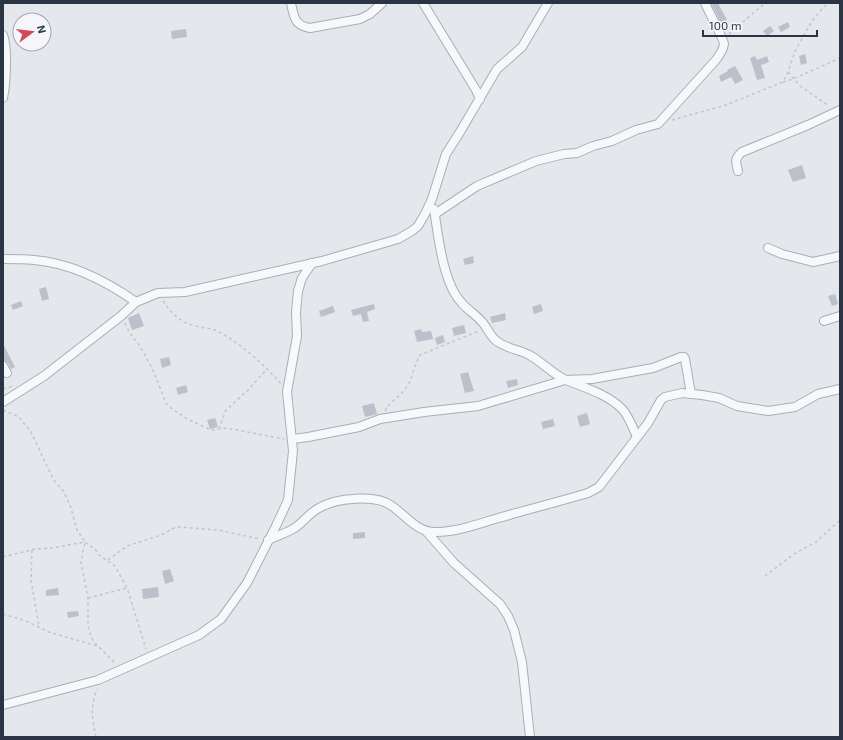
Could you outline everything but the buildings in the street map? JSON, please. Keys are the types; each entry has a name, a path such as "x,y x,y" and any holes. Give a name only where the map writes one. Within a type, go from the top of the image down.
{"street":[{"path":"291,3 294,17 297,22 304,27 310,28 356,21 370,14 382,3"},
{"path":"423,3 480,99"},
{"path":"3,402 44,376 121,316 136,302 158,293 185,292 312,263 369,248 407,235 418,226 426,212 432,199 446,154 497,69 522,47 548,3"},
{"path":"435,214 477,186 536,161 564,154 577,153 593,146 612,141 636,130 658,124 720,54 724,42 705,3"},
{"path":"3,98 5,91 4,38"},
{"path":"738,171 736,160 737,156 742,152 808,125 839,110"},
{"path":"432,199 443,261 452,289 460,302 472,311 496,342 530,355 565,380 579,384 614,403 627,416 637,437"},
{"path":"768,248 782,254 813,262 840,256"},
{"path":"3,259 34,260 55,263 84,272 123,293 136,302"},
{"path":"3,705 100,679 199,635 221,619 247,583 288,500 293,439 287,392 297,336 296,312 298,291 302,278 312,263"},
{"path":"824,321 840,316"},
{"path":"293,439 308,438 359,427 380,419 478,406 565,380 592,379 644,370 684,357 691,394"},
{"path":"268,540 292,530 318,508 335,501 357,499 377,501 391,505 406,519 422,530 444,532 472,526 588,493 602,485 648,423 661,400 675,394 712,396 737,406 768,411 795,407 818,394 840,389"},
{"path":"426,530 454,563 500,604 508,616 514,630 522,662 530,737"}],"path":[{"path":"724,42 732,31 748,19 765,3"},
{"path":"782,82 812,21 828,3"},
{"path":"658,124 726,105 793,79 840,58"},
{"path":"788,72 807,92 839,110"},
{"path":"158,293 169,311 180,320 194,326 216,331 236,342 275,376 287,392"},
{"path":"121,316 129,332 140,346 166,403 171,408 187,419 211,430 232,429 272,437 293,439"},
{"path":"380,419 388,404 402,393 407,386 420,355 486,328"},
{"path":"219,429 226,410 247,391 267,369"},
{"path":"3,410 20,417 31,432 50,474 64,492 74,514 77,530 85,542 99,555 115,566 127,588 149,657"},
{"path":"765,576 794,554 816,542 840,520"},
{"path":"108,560 127,546 156,537 180,527 218,530 249,538 268,540"},
{"path":"3,557 32,550 85,542"},
{"path":"85,542 80,562 88,598 88,626 91,637 122,670"},
{"path":"32,550 31,580 39,626"},
{"path":"88,598 127,588"},
{"path":"3,614 39,626 49,632 98,646"},
{"path":"96,737 92,712 92,701 100,679"}]}
